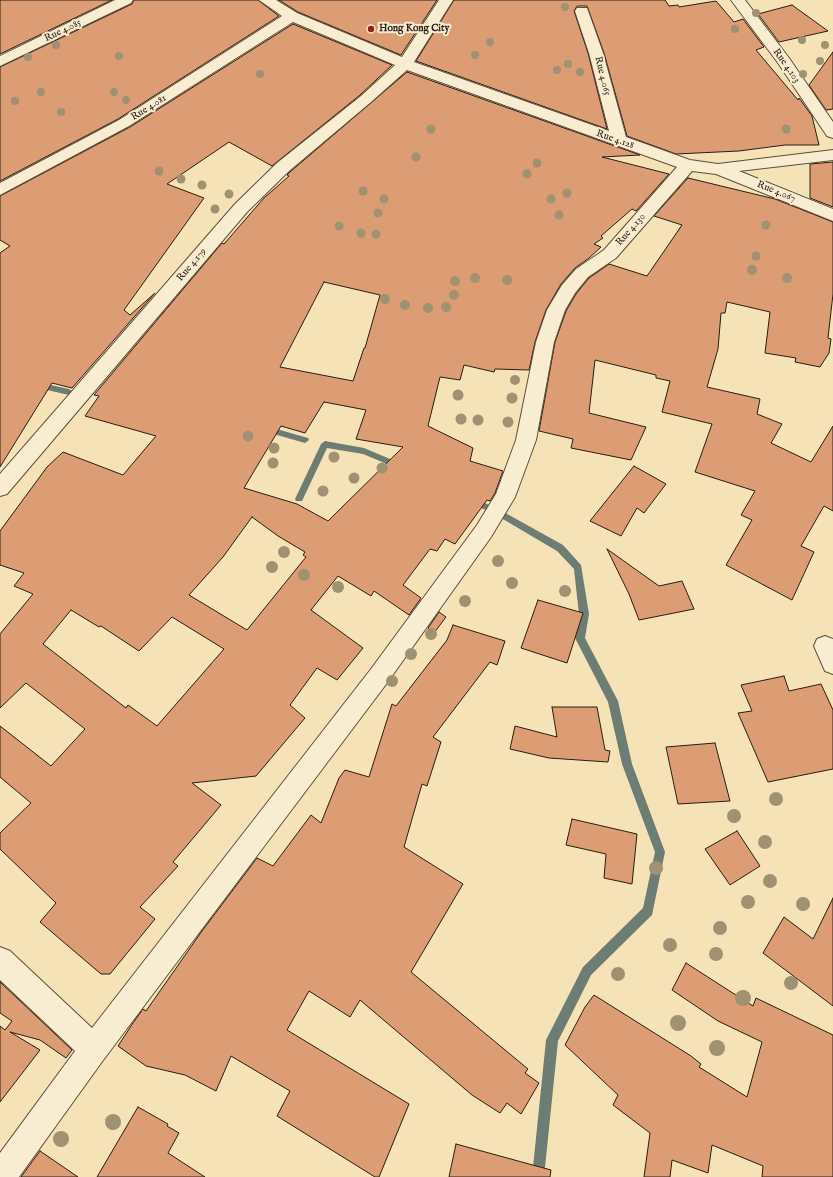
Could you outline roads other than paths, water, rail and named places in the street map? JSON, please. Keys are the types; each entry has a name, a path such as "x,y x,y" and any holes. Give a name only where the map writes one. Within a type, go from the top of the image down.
{"street":[{"name":"Rue 4.085","path":"0,62 126,0"},
{"name":"Rue 4.128","path":"266,0 292,16 405,64 688,165 718,169 833,155"},
{"name":"Rue 4.179","path":"0,488 86,391 241,208 283,167 366,99 405,64 446,0"},
{"name":"Rue 4.103","path":"738,0 784,61 833,133"},
{"name":"Rue 4.065","path":"582,11 596,53 619,141"},
{"name":"Rue 4.081","path":"0,190 124,123 292,16"},
{"name":"Rue 4.130","path":"1,1177 94,1049 374,682 484,531 505,497 526,440 545,342 556,310 568,289 582,273 610,254 688,165"},
{"name":"Rue 4.067","path":"718,169 833,215"},
{"path":"0,961 94,1049"}],"waterway":[{"path":"37,385 69,392"},
{"path":"266,429 305,440"},
{"path":"299,499 325,444 364,451 399,466"},
{"path":"472,500 497,512"},
{"path":"500,514 560,548 578,568 584,614 580,638 613,701 627,764 660,852 648,911 587,971 552,1040 538,1177"}],"place":[{"name":"Hong Kong City","path":"371,29"}]}
